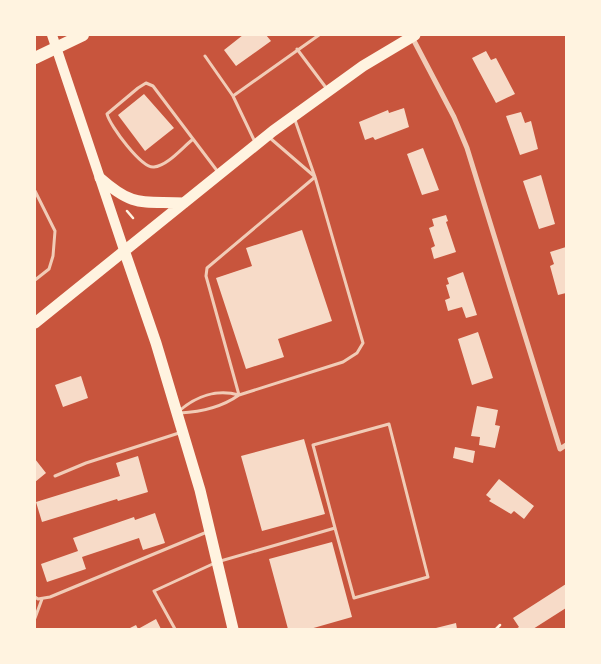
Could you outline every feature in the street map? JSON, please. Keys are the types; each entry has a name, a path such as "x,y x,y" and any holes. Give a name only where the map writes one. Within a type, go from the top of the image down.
{"highway":[{"path":"35,58 83,35"}],"main road":[{"path":"52,35 124,250 182,432 210,531 233,629"},
{"path":"35,323 256,144 328,90 407,37"},
{"path":"100,178 119,195 134,202 184,203"}],"street":[{"path":"407,37 454,118 466,148 560,449 566,445"}],"lane":[{"path":"233,96 319,35"},
{"path":"297,49 328,90"},
{"path":"206,56 233,96 256,144"},
{"path":"192,140 156,167 145,165 109,120 107,114 146,83 153,86 192,140 220,174"},
{"path":"176,413 196,412 228,403 240,395 342,362 357,353 363,344 315,176 294,116"},
{"path":"268,136 315,176"},
{"path":"240,395 206,276 207,268 315,176"},
{"path":"35,191 55,231 53,256 49,269 35,280"},
{"path":"176,413 192,399 226,391 240,395"},
{"path":"389,424 428,577 354,598 335,528 313,445 389,424"},
{"path":"55,476 182,432"},
{"path":"175,629 154,591 217,562 335,528"},
{"path":"35,597 43,598 210,531"},
{"path":"35,618 43,598"}],"path":[{"path":"127,212 133,218"},
{"path":"496,629 500,625"}],"building":[{"path":"243,35 266,35 271,41 236,66 224,50"},
{"path":"486,51 491,60 496,58 515,94 496,103 472,58"},
{"path":"144,94 174,128 145,151 118,115"},
{"path":"404,108 409,127 375,140 373,137 365,140 359,122 388,110 389,113"},
{"path":"521,112 525,123 531,121 538,149 520,155 506,116"},
{"path":"423,148 439,190 422,195 407,154"},
{"path":"541,175 555,224 539,229 523,181"},
{"path":"446,215 448,221 446,222 456,252 434,259 431,248 435,246 429,228 434,226 432,219"},
{"path":"302,230 332,321 278,339 284,357 246,369 216,278 252,266 246,248"},
{"path":"566,247 566,293 558,295 550,266 554,264 550,252"},
{"path":"463,272 477,315 466,318 462,307 448,311 445,300 450,298 446,285 449,284 447,278"},
{"path":"478,332 493,378 472,385 458,339"},
{"path":"81,376 88,398 63,407 55,385"},
{"path":"477,406 498,410 495,425 500,426 495,448 479,445 480,437 471,436"},
{"path":"304,439 325,514 262,531 241,456"},
{"path":"455,447 475,451 473,463 453,458"},
{"path":"138,456 148,492 118,501 117,499 42,522 36,502 120,476 116,463"},
{"path":"35,459 46,473 35,482"},
{"path":"499,479 534,506 524,519 514,511 511,514 489,501 491,499 486,495"},
{"path":"155,513 165,543 143,550 139,538 82,557 86,569 47,582 41,564 78,551 73,538 134,517 135,520"},
{"path":"332,542 352,617 310,629 288,629 269,559"},
{"path":"566,584 566,608 533,629 516,629 519,627 513,618"},
{"path":"156,619 161,629 138,629"},
{"path":"456,623 457,629 436,629 436,628"},
{"path":"136,625 138,629 128,629"}]}
